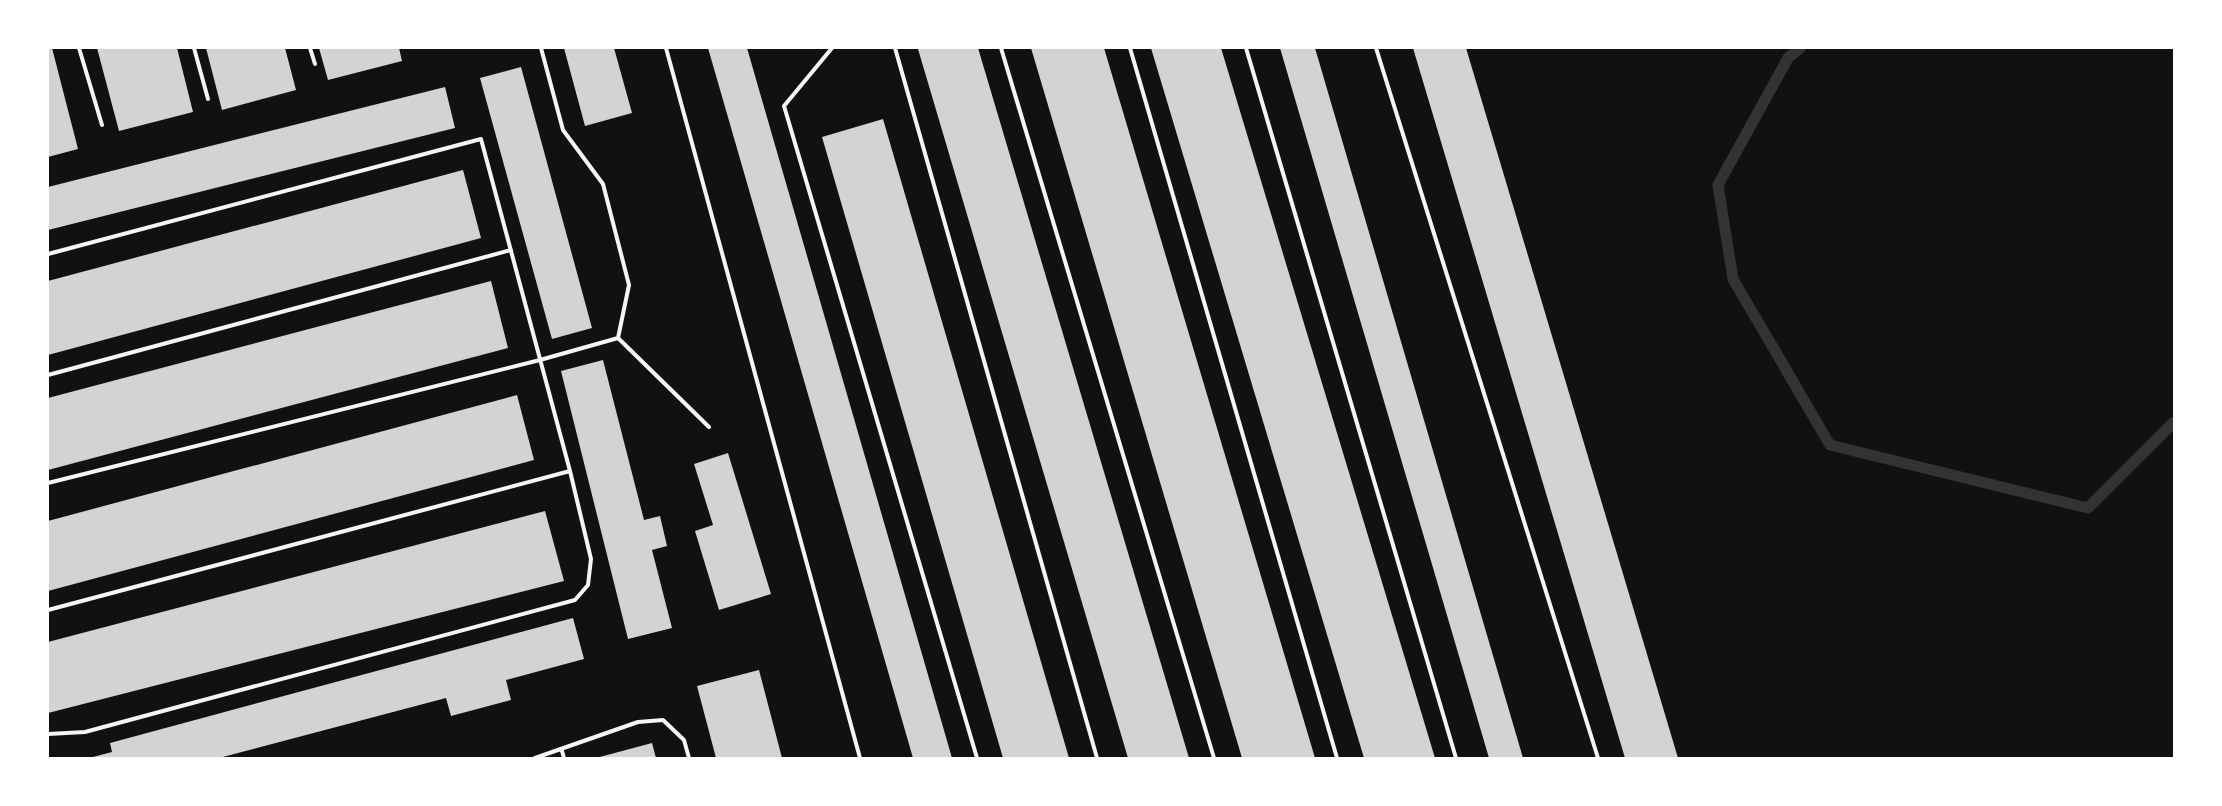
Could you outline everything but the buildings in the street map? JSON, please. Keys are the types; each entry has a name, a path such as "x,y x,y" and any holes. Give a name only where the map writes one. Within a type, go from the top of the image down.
{"lane":[{"path":"79,48 102,125"},
{"path":"194,48 208,100"},
{"path":"310,48 315,64"},
{"path":"541,48 563,130 603,184 629,285 618,338"},
{"path":"666,48 860,758"},
{"path":"832,48 784,106 977,758"},
{"path":"895,48 1097,758"},
{"path":"1001,48 1214,758"},
{"path":"1130,48 1337,758"},
{"path":"1246,48 1456,758"},
{"path":"1376,48 1598,758"},
{"path":"48,254 481,139 570,471 591,559 588,585 574,600 85,732 48,734"},
{"path":"48,375 511,250"},
{"path":"48,484 540,360 618,338"},
{"path":"618,338 709,427"},
{"path":"48,610 570,471"},
{"path":"535,758 562,751 638,722 663,720 684,740 689,758"},
{"path":"562,751 564,758"}],"waterway":[{"path":"1800,48 1788,58 1718,185 1733,279 1830,445 2088,508 2174,422"}]}
